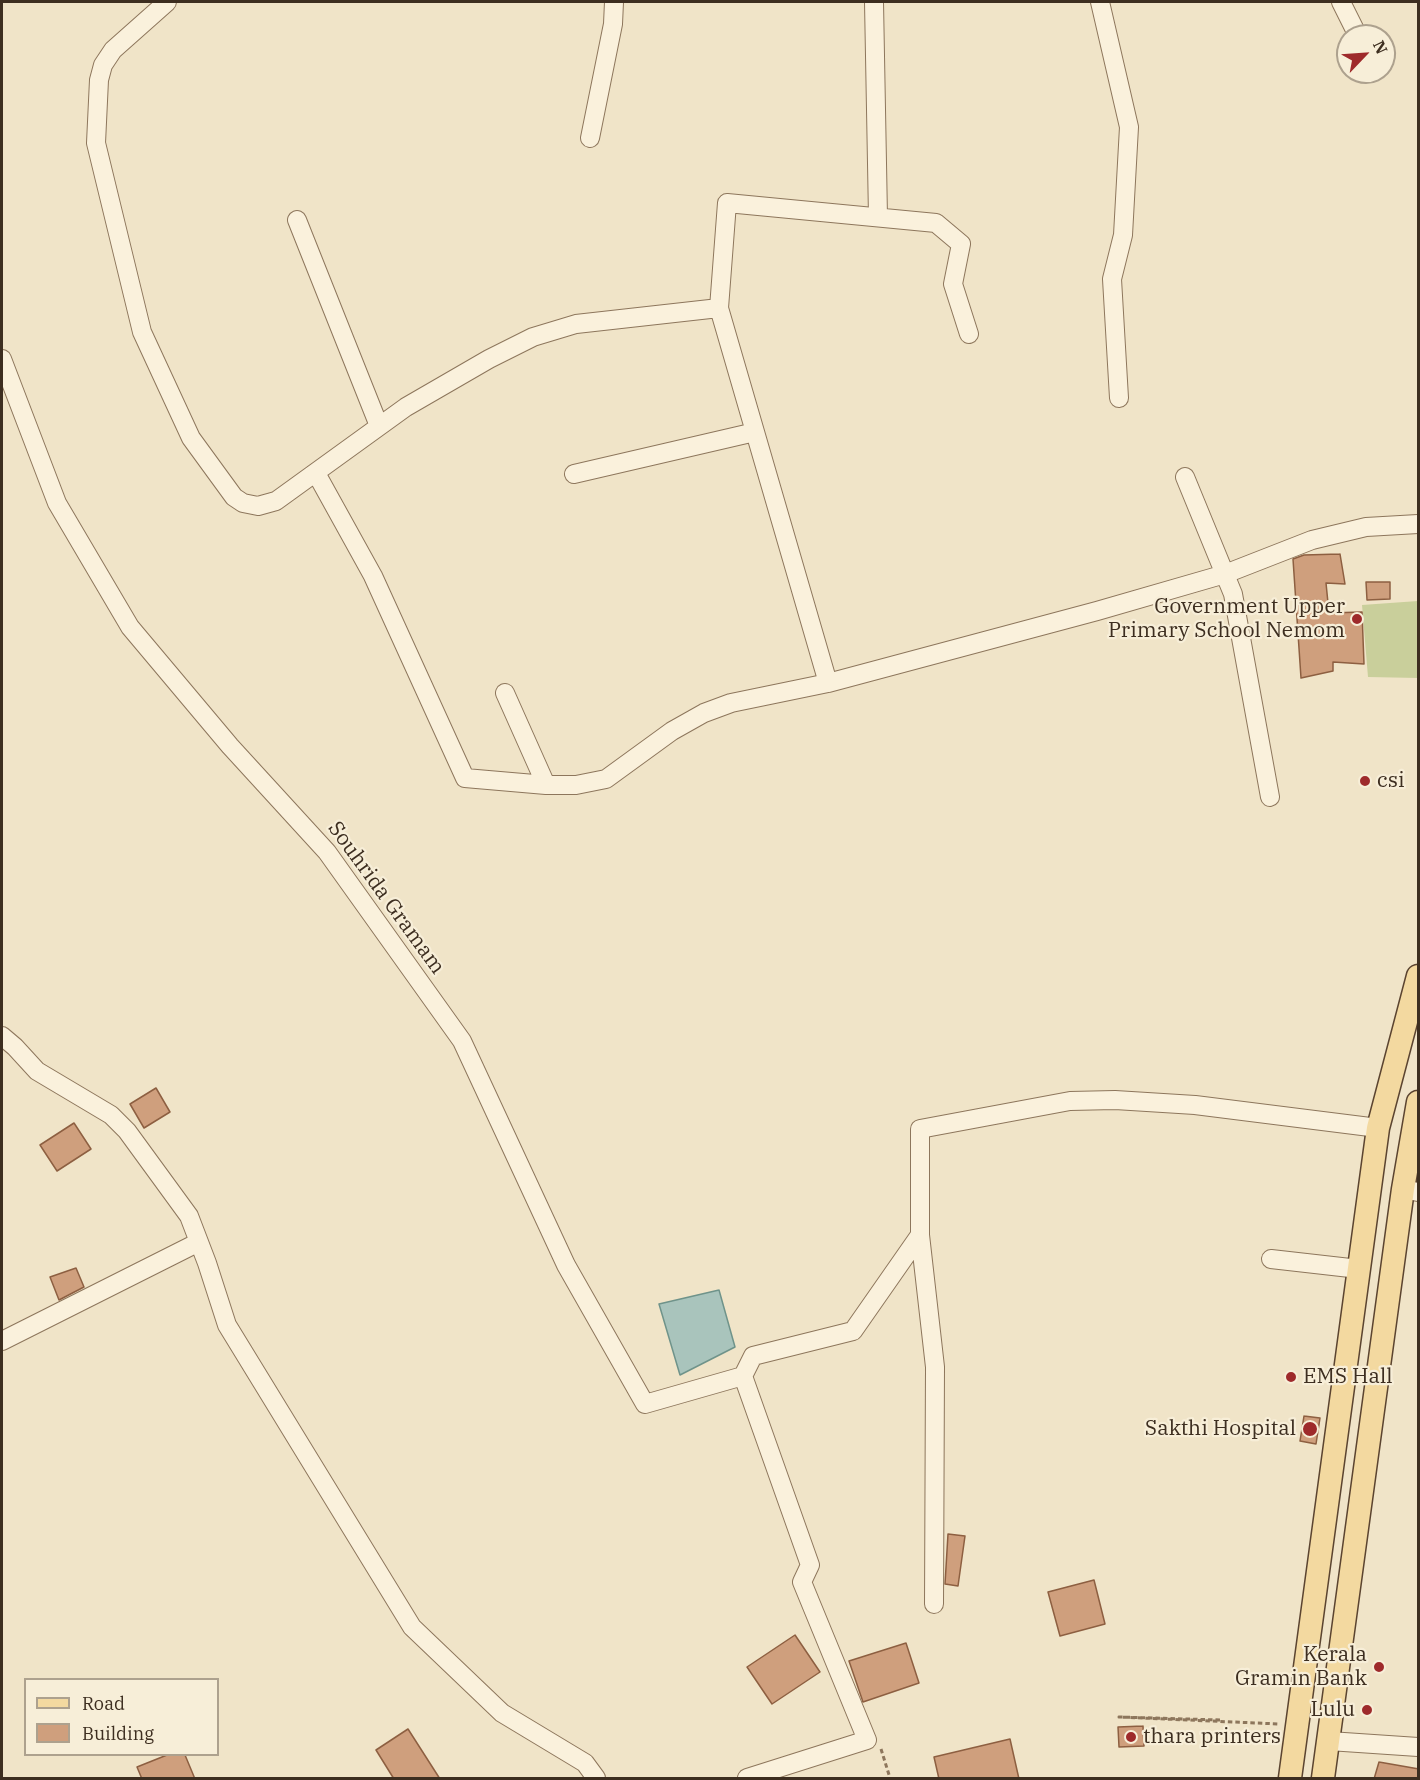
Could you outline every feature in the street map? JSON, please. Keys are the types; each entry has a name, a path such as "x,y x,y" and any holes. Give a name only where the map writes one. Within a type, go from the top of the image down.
{"main road":[{"path":"1290,1779 1299,1726 1378,1128 1419,976"},
{"path":"1323,1779 1411,1191 1419,1102"}],"street":[{"path":"166,2 113,50 103,65 99,80 96,143 142,332 191,438 234,498 243,503 258,506 276,501 379,426 478,365 533,338 576,324 719,308"},
{"path":"590,138 613,24 614,2"},
{"path":"874,2 878,217"},
{"path":"1100,2 1129,127 1122,235 1112,279 1119,398"},
{"path":"1341,2 1352,24"},
{"path":"828,684 719,308 727,202 936,223 961,244 953,284 969,334"},
{"path":"297,220 379,426"},
{"name":"Souhrida Gramam","path":"2,359 57,503 130,627 230,746 327,852 462,1041 566,1265 645,1404 743,1376"},
{"path":"574,474 755,432"},
{"path":"316,473 373,576 465,777 546,785 576,785 606,779 672,731 704,713 731,703 828,684 1225,574 1312,540 1366,527 1419,524"},
{"path":"1185,477 1233,594 1270,797"},
{"path":"505,693 546,785"},
{"path":"2,1036 37,1071 111,1115 127,1131 189,1216 227,1325 412,1627 502,1713 585,1763 596,1779"},
{"path":"934,1604 935,1367 920,1235 920,1129 1070,1101 1115,1100 1195,1105 1378,1128"},
{"path":"747,1779 867,1740 802,1582 810,1565 743,1376 753,1356 853,1331 920,1235"},
{"path":"2,1341 199,1242"},
{"path":"1270,1259 1359,1269"},
{"path":"1329,1741 1419,1747"}],"path":[{"path":"1220,1720 1168,1720 1119,1717 1220,1720 1299,1726"},
{"path":"867,1740 879,1742 890,1779"}],"green space":[{"path":"1418,601 1418,678 1368,677 1362,605"}],"water":[{"path":"719,1290 735,1347 680,1375 659,1304"}],"building":[{"path":"1340,554 1345,584 1326,583 1329,613 1362,612 1364,664 1333,662 1333,671 1301,678 1293,559 1304,555"},
{"path":"1366,582 1390,582 1390,599 1367,600"},
{"path":"156,1088 170,1112 144,1128 130,1104"},
{"path":"74,1123 91,1149 57,1171 40,1145"},
{"path":"76,1268 84,1287 59,1300 50,1277"},
{"path":"1304,1416 1320,1418 1316,1444 1300,1441"},
{"path":"948,1534 965,1536 958,1586 945,1584"},
{"path":"1094,1580 1105,1624 1060,1636 1048,1592"},
{"path":"795,1635 820,1672 772,1704 747,1667"},
{"path":"906,1643 919,1683 863,1702 849,1661"},
{"name":"thara printers","path":"1143,1726 1144,1746 1119,1747 1118,1727"},
{"path":"408,1729 440,1779 394,1779 376,1750"},
{"path":"1010,1739 1019,1779 939,1779 934,1757"},
{"path":"164,1756 185,1756 195,1779 142,1779 137,1767"},
{"path":"1379,1762 1419,1769 1419,1779 1374,1779"}],"place":[{"name":"Government Upper Primary School Nemom","path":"1357,619"},
{"name":"csi","path":"1365,781"},
{"name":"EMS Hall","path":"1291,1377"},
{"name":"Sakthi Hospital","path":"1310,1429"},
{"name":"Kerala Gramin Bank","path":"1379,1667"},
{"name":"Lulu","path":"1367,1710"},
{"name":"thara printers","path":"1131,1737"}]}
